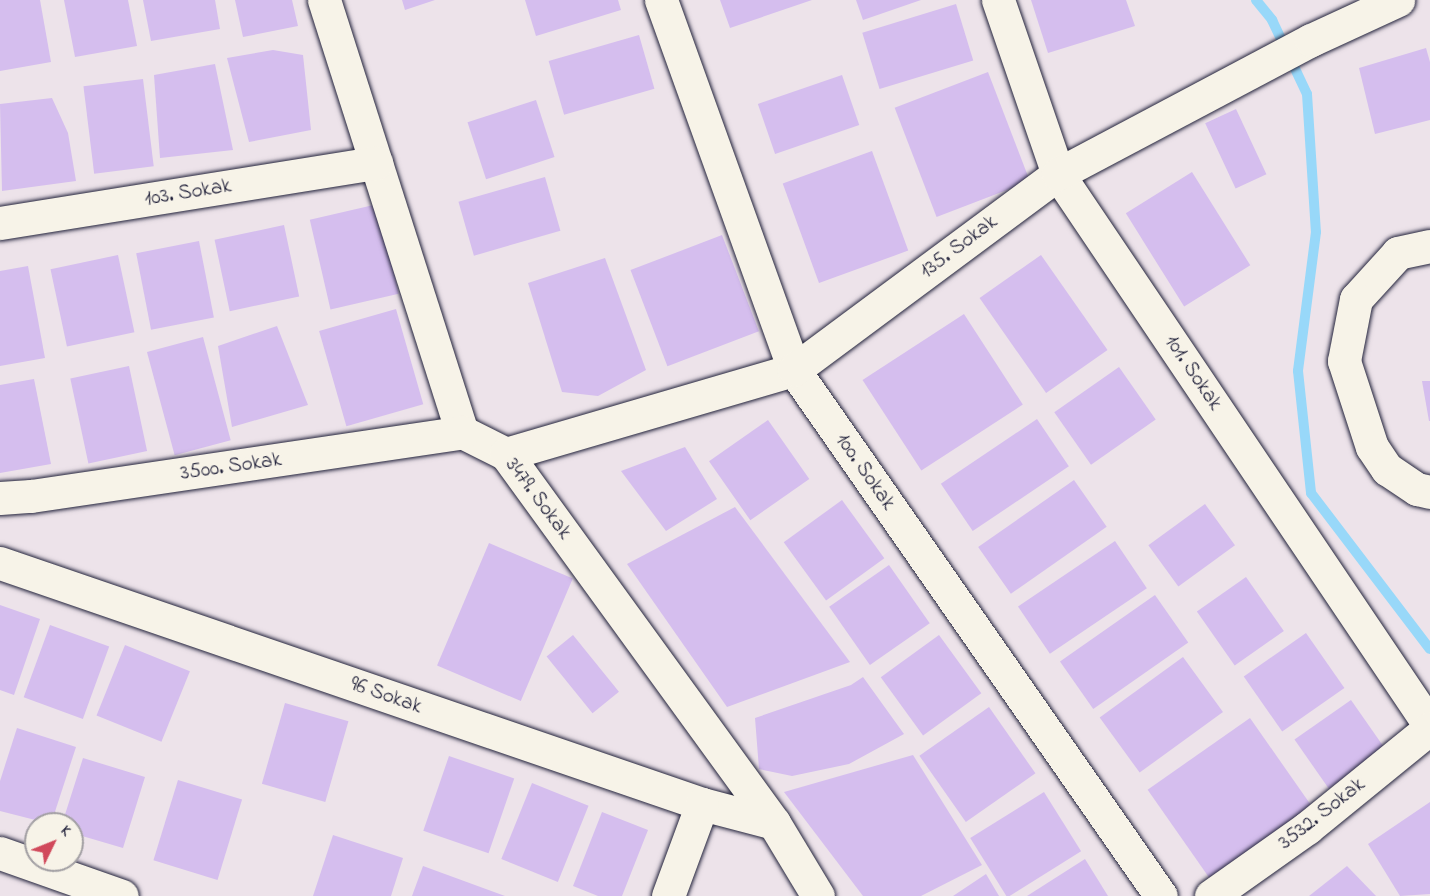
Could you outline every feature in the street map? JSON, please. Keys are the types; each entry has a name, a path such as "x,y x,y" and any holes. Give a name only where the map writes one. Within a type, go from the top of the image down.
{"street":[{"path":"324,0 462,432"},
{"name":"100. Sokak","path":"661,0 794,370 1161,896"},
{"name":"101. Sokak","path":"998,0 1058,174 1430,727"},
{"name":"135. Sokak","path":"506,454 794,370 1058,174 1311,40 1398,0"},
{"name":"103. Sokak","path":"0,223 376,163"},
{"path":"1430,246 1398,253 1356,299 1344,361 1372,447 1387,469 1417,489 1430,492"},
{"name":"3479. Sokak","path":"462,432 506,454 774,823 818,896"},
{"name":"3500. Sokak","path":"0,498 31,496 462,432"},
{"name":"96 Sokak","path":"0,563 702,804 774,823"},
{"name":"3532. Sokak","path":"1211,896 1307,828 1430,727"},
{"path":"668,896 702,804"},
{"path":"0,853 122,896"}],"building":[{"path":"0,0 40,0 51,62 0,71"},
{"path":"64,0 128,0 137,46 75,57"},
{"path":"143,0 215,0 220,29 151,41"},
{"path":"235,0 292,0 298,26 243,37"},
{"path":"402,0 435,0 405,10"},
{"path":"525,0 618,0 621,10 536,36"},
{"path":"720,0 812,0 730,28"},
{"path":"856,0 921,0 863,20"},
{"path":"1031,0 1126,0 1135,26 1048,53"},
{"path":"956,4 973,60 880,89 862,33"},
{"path":"639,35 654,89 564,115 549,61"},
{"path":"1426,48 1430,62 1430,120 1375,134 1359,68"},
{"path":"273,50 303,55 311,130 249,142 227,58"},
{"path":"215,64 233,150 160,158 154,75"},
{"path":"988,72 1030,181 937,217 895,108"},
{"path":"842,75 859,125 775,154 758,104"},
{"path":"143,79 154,166 94,174 83,86"},
{"path":"52,98 68,133 76,181 2,191 0,104"},
{"path":"536,100 555,157 486,179 468,122"},
{"path":"1236,109 1266,174 1236,189 1205,123"},
{"path":"872,151 908,251 819,283 783,183"},
{"path":"1192,172 1250,265 1184,307 1126,213"},
{"path":"545,177 560,231 474,256 458,202"},
{"path":"378,204 399,294 330,309 310,220"},
{"path":"284,225 299,296 230,311 215,240"},
{"path":"722,235 759,331 667,366 631,270"},
{"path":"199,241 214,318 151,330 136,253"},
{"path":"118,255 134,332 67,347 51,269"},
{"path":"1041,255 1108,350 1046,393 980,298"},
{"path":"605,258 646,370 598,396 562,392 528,283"},
{"path":"28,266 45,358 0,366 0,271"},
{"path":"396,309 423,404 346,426 319,331"},
{"path":"964,314 1023,405 921,470 863,380"},
{"path":"277,326 308,405 232,427 218,346"},
{"path":"203,337 231,440 175,455 147,352"},
{"path":"129,366 147,451 88,464 70,378"},
{"path":"1119,367 1156,419 1091,465 1054,412"},
{"path":"34,379 51,464 0,473 0,385"},
{"path":"1422,381 1430,381 1430,421 1429,421"},
{"path":"1037,419 1069,466 973,531 941,484"},
{"path":"768,420 809,479 750,520 709,461"},
{"path":"685,447 717,499 666,531 621,471"},
{"path":"1074,480 1107,527 1011,594 978,547"},
{"path":"842,500 884,558 826,601 784,542"},
{"path":"1205,504 1235,545 1178,586 1148,545"},
{"path":"735,507 850,662 727,707 627,564"},
{"path":"1115,541 1147,588 1050,654 1018,606"},
{"path":"489,543 573,579 521,701 437,665"},
{"path":"889,565 930,623 870,665 829,607"},
{"path":"1246,577 1284,631 1235,665 1197,611"},
{"path":"1155,595 1188,643 1093,709 1060,662"},
{"path":"0,605 40,619 14,695 0,690"},
{"path":"50,625 109,647 83,719 24,697"},
{"path":"1306,633 1344,688 1282,731 1244,677"},
{"path":"573,635 619,692 593,713 547,656"},
{"path":"939,635 981,693 923,736 881,677"},
{"path":"125,645 190,671 161,742 97,715"},
{"path":"1183,657 1223,712 1140,773 1100,718"},
{"path":"863,677 904,734 849,764 792,776 759,769 755,718 851,685"},
{"path":"1351,700 1385,749 1329,789 1294,740"},
{"path":"285,703 348,721 325,802 262,784"},
{"path":"989,707 1035,773 966,822 919,756"},
{"path":"1250,718 1312,806 1210,878 1148,790"},
{"path":"17,728 76,747 55,812 24,812 24,817 0,811 0,781"},
{"path":"913,755 982,865 921,896 863,896 784,792"},
{"path":"449,756 514,778 489,853 423,831"},
{"path":"83,758 145,777 123,848 84,837 84,812 66,812"},
{"path":"178,780 242,800 218,880 153,860"},
{"path":"532,783 589,806 558,882 501,859"},
{"path":"1044,792 1081,851 1006,896 970,838"},
{"path":"1430,802 1430,894 1400,896 1368,844"},
{"path":"602,812 648,830 622,896 598,896 573,886"},
{"path":"333,835 403,858 391,896 313,896"},
{"path":"1085,859 1108,896 1027,896"},
{"path":"423,866 505,896 412,896"},
{"path":"1347,866 1376,896 1309,896"},
{"path":"986,874 999,896 953,896"}],"waterway":[{"path":"1256,0 1272,20 1307,94 1316,232 1298,371 1311,493 1430,649"}]}
